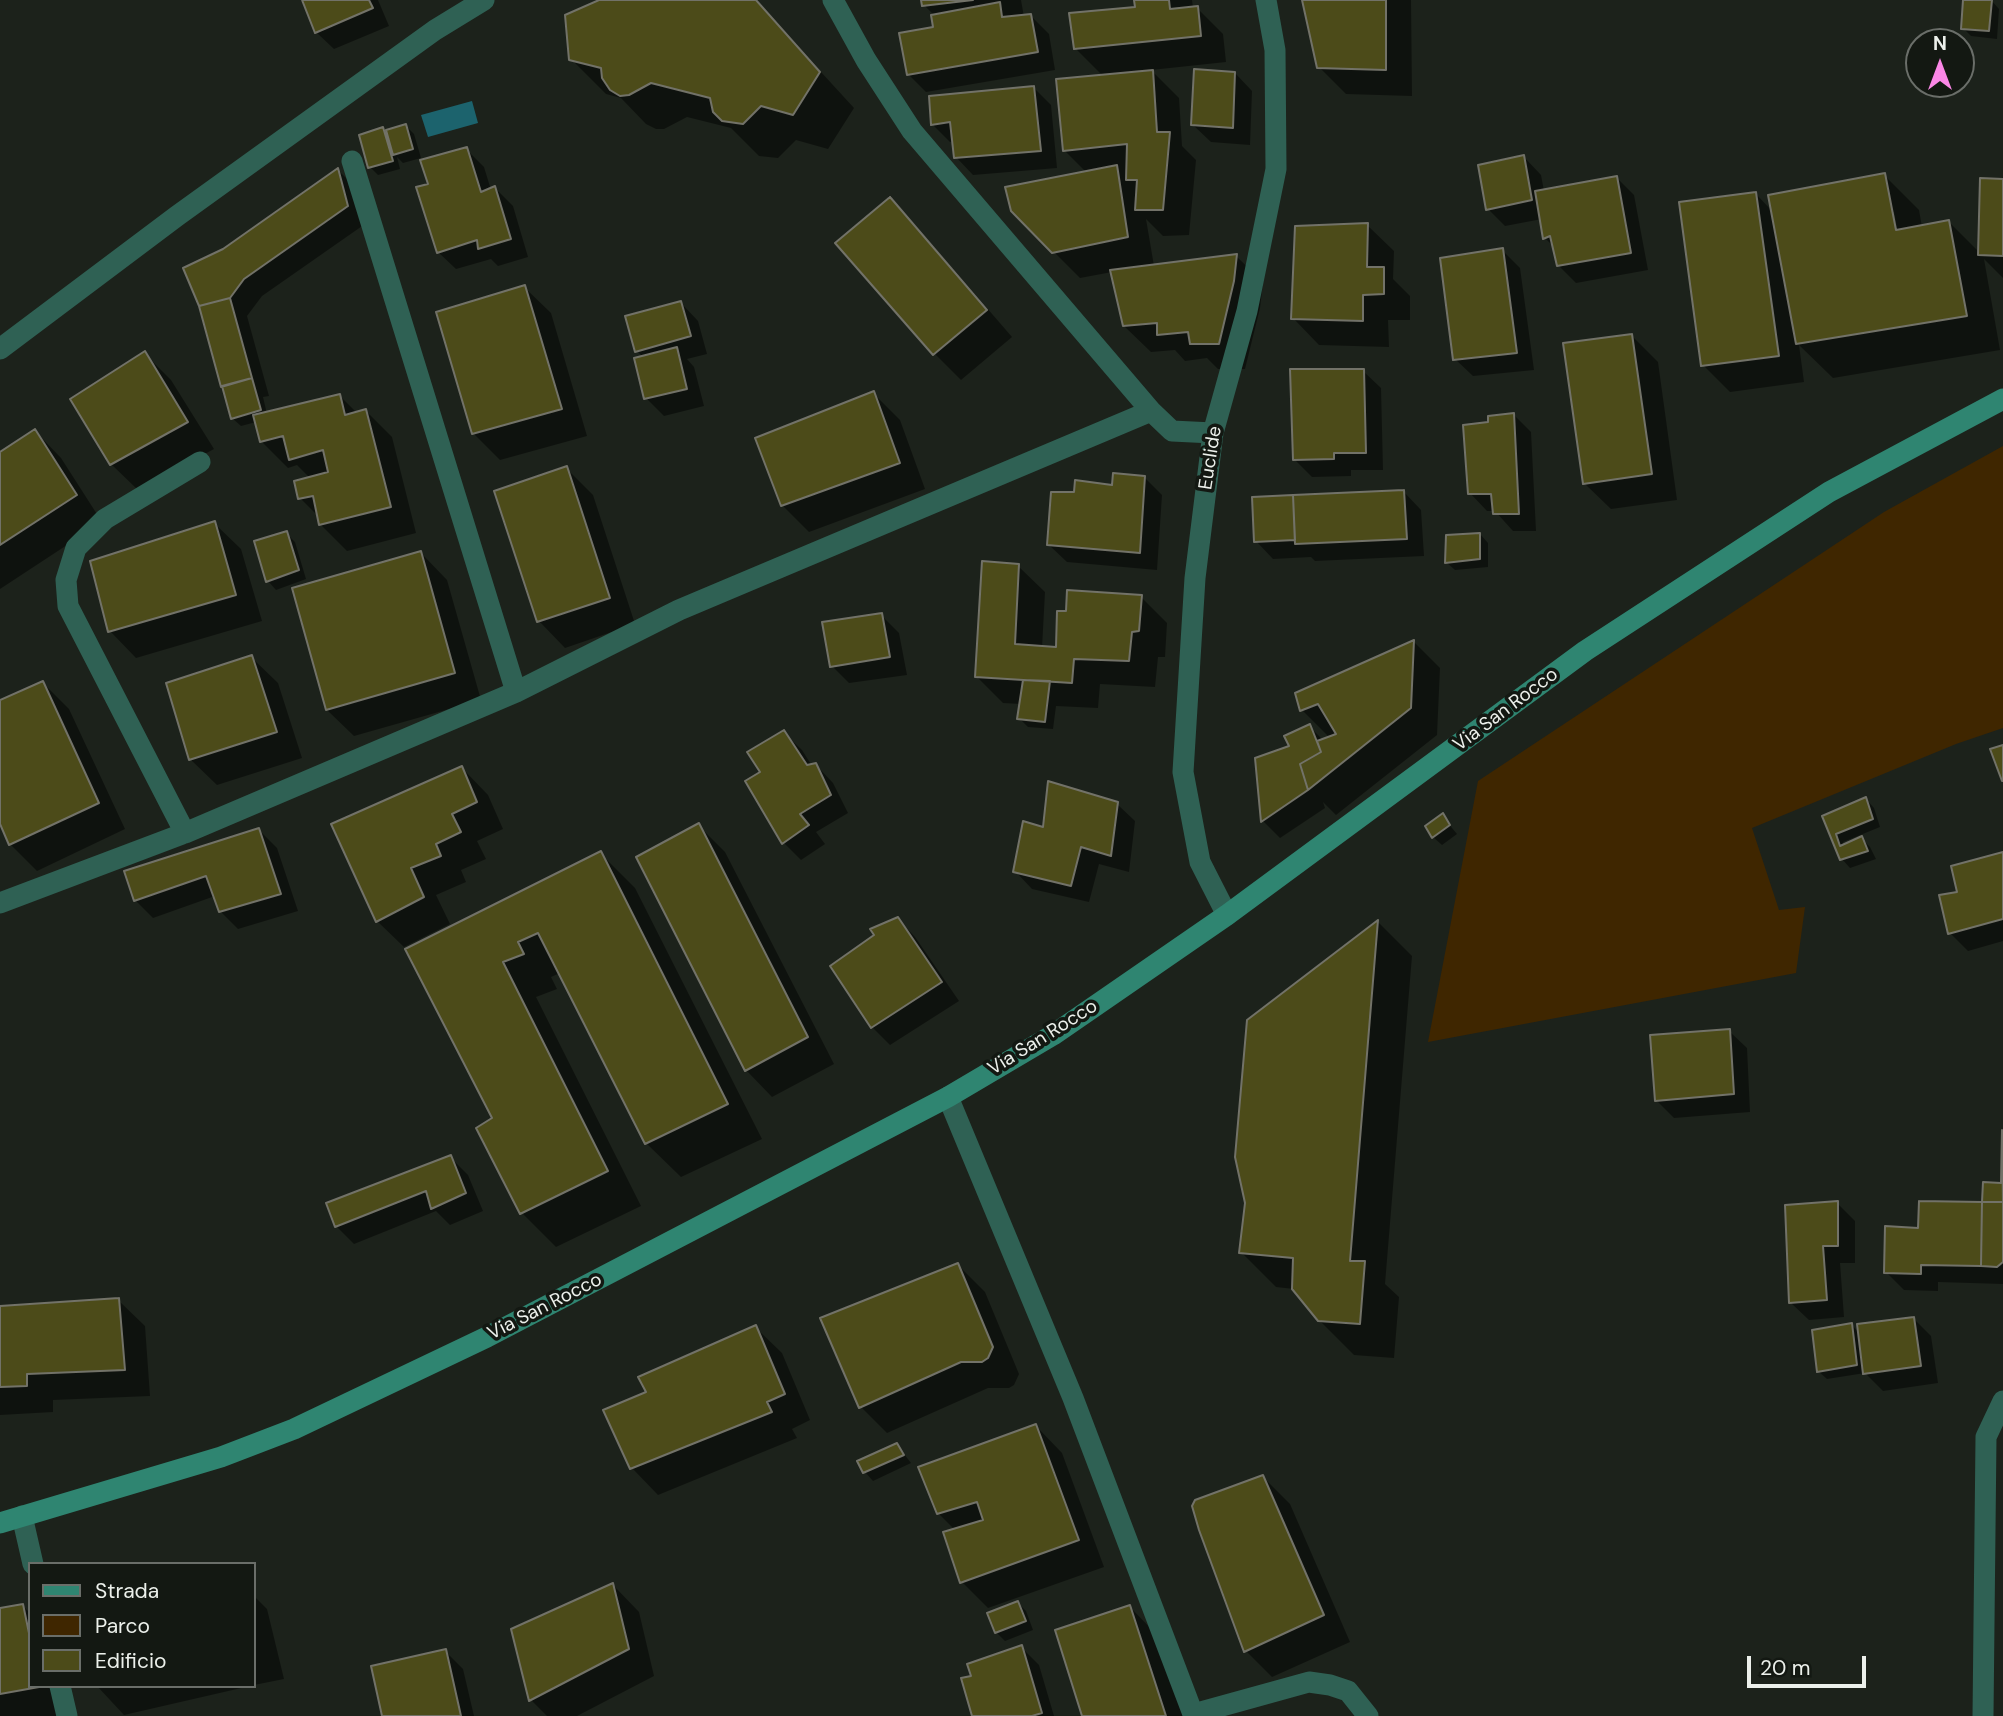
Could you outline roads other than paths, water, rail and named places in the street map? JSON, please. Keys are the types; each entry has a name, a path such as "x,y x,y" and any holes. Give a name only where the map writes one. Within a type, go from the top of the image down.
{"street":[{"path":"0,349 177,216 390,62 484,0"},
{"path":"833,0 866,60 912,131 1151,411 1172,430 1213,433"},
{"name":"Euclide","path":"1227,915 1200,862 1184,772 1195,578 1213,433 1247,311 1276,169 1275,50 1266,0"},
{"path":"352,161 516,692"},
{"name":"Via San Rocco","path":"0,1523 221,1457 294,1429 487,1337 948,1097 1053,1035 1227,915 1585,651 1829,492 2003,399"},
{"path":"0,903 185,833 516,692 679,610 1151,411"},
{"path":"185,833 68,606 66,580 76,548 105,519 200,462"},
{"path":"948,1097 1073,1398 1192,1714 1309,1682 1348,1691 1368,1716"},
{"path":"1983,1716 1986,1437 2003,1401"},
{"path":"22,1516 33,1562"},
{"path":"60,1688 67,1716"}],"water":[{"path":"472,101 478,123 428,137 421,115"}]}
